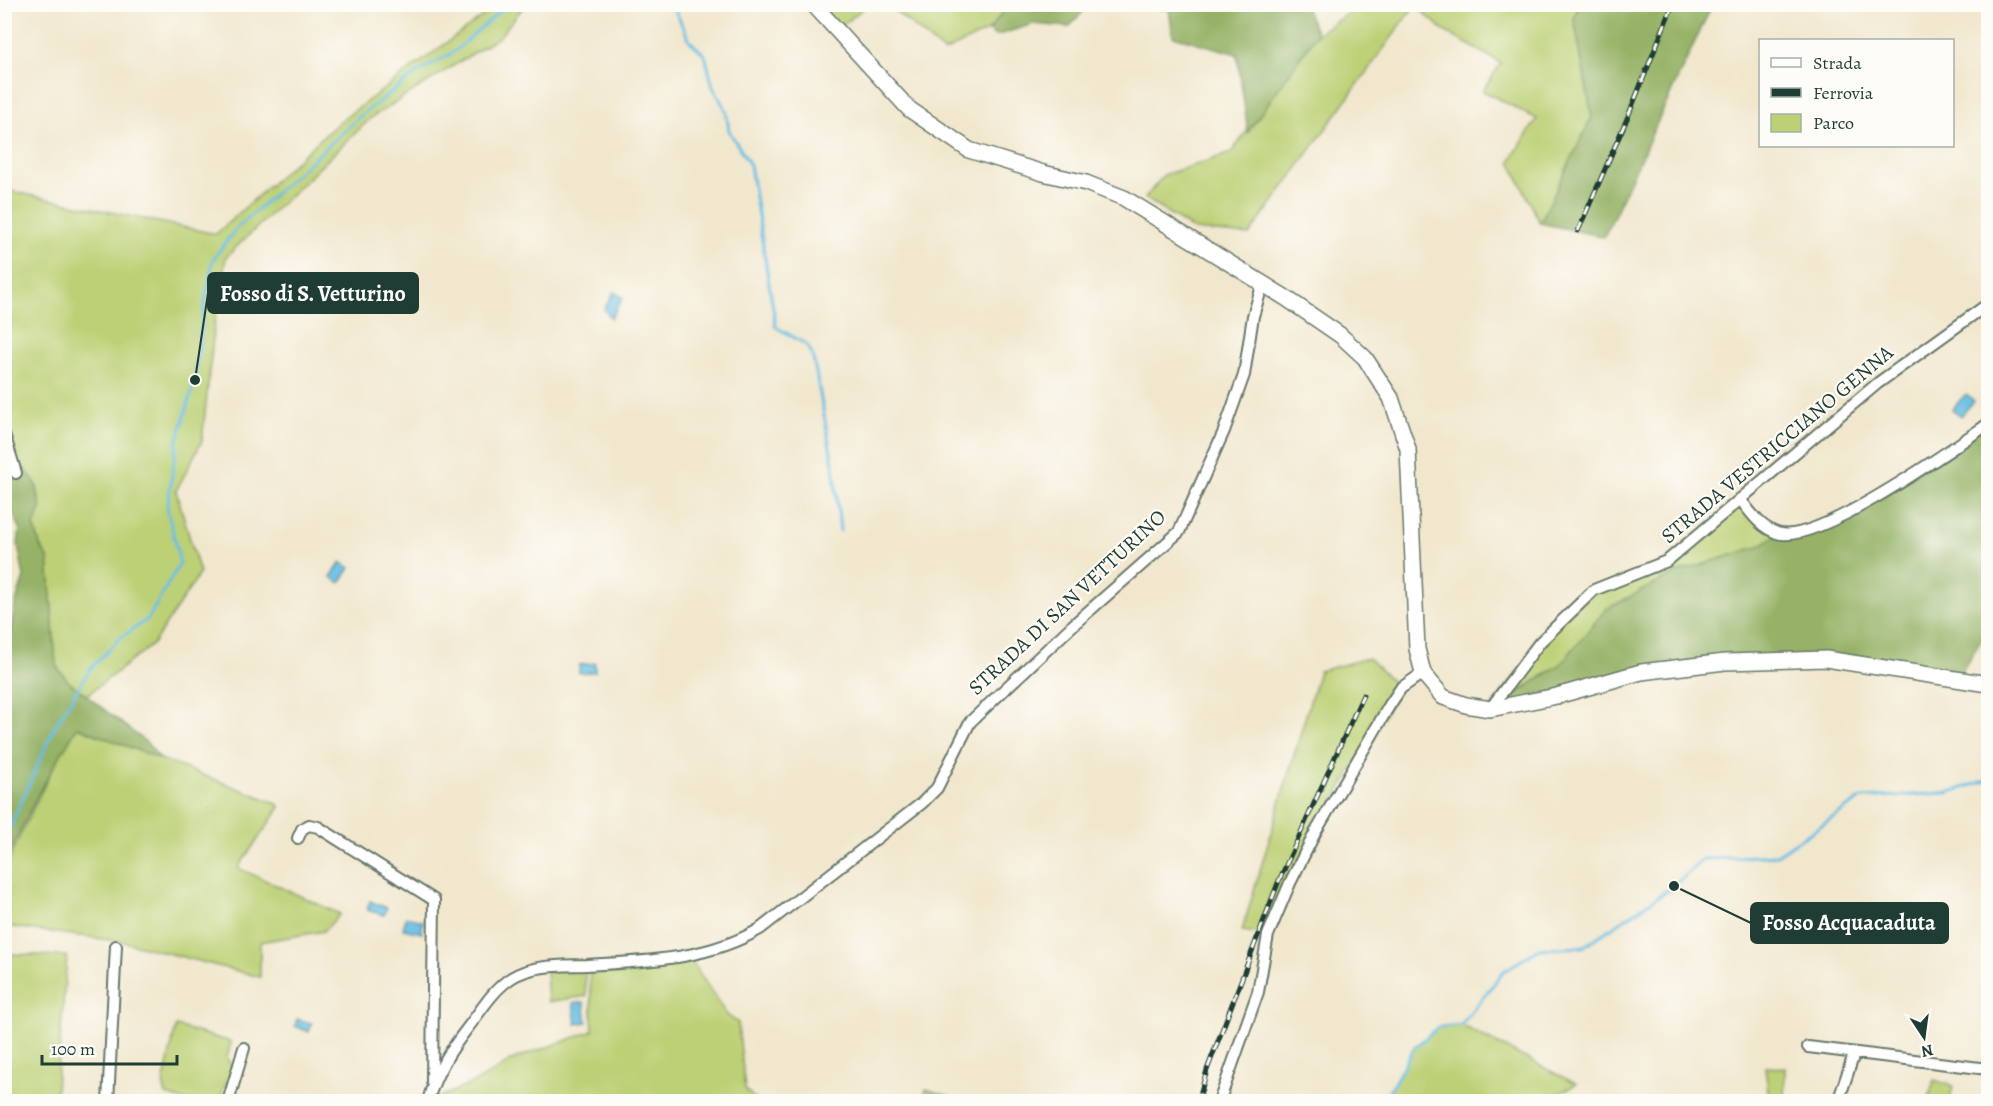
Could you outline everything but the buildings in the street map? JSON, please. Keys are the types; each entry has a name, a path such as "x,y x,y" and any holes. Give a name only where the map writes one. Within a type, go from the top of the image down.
{"street":[{"path":"813,4 909,109 969,150 1043,173 1086,183 1124,198 1263,283 1340,336 1365,358 1391,398 1408,449 1417,649 1423,674 1443,697 1466,705 1490,709 1557,696 1641,672 1725,662 1826,659 1989,684"},
{"name":"STRADA DI SAN VETTURINO","path":"428,1101 432,1085 463,1034 497,989 513,977 546,967 688,956 738,942 760,929 922,803 937,788 970,722 1103,598 1179,532 1224,430 1244,375 1253,316 1263,283"},
{"name":"STRADA VESTRICCIANO GENNA","path":"1490,709 1540,642 1594,590 1667,561 1878,383 1989,304"},
{"path":"1740,499 1758,522 1779,534 1811,529 1881,496 1989,424"},
{"path":"4,434 16,473"},
{"path":"1219,1101 1258,992 1268,935 1290,883 1315,833 1389,706 1401,688 1423,674"},
{"path":"298,838 302,829 309,825 318,827 434,900 432,1085"},
{"path":"108,1101 116,946"},
{"path":"1808,1047 1989,1069"},
{"path":"228,1101 244,1048"},
{"path":"1838,1101 1854,1054"}],"green space":[{"path":"1009,4 1089,5 1069,27 1033,24 995,36 989,30"},
{"path":"494,5 525,5 499,37 372,117 226,257 215,319 202,441 176,491 200,573 153,644 87,695 69,682 56,666 48,558 40,546 34,525 41,509 36,484 25,469 16,473 5,434 5,190 216,234 339,122 487,13"},
{"path":"813,5 867,5 837,30"},
{"path":"888,5 1015,5 989,30 944,52"},
{"path":"1121,5 1304,5 1317,34 1248,132 1237,54 1173,36 1169,9"},
{"path":"1360,5 1415,5 1249,235 1194,230 1145,198 1164,175 1231,153 1317,34"},
{"path":"1415,5 1579,5 1574,18 1592,117 1540,223 1510,161 1537,119 1483,91 1501,63 1444,31"},
{"path":"1579,5 1712,5 1604,237 1540,223 1592,117 1574,18"},
{"path":"1988,424 1988,634 1983,637 1960,674 1826,659 1725,662 1497,706 1560,665 1606,609 1678,572 1757,547 1779,534 1811,529 1881,496"},
{"path":"25,469 36,484 41,509 34,525 40,546 48,558 56,666 69,682 147,743 160,759 77,727 38,794 5,862 5,659 15,605 24,577 18,545 20,528 11,509 5,482"},
{"path":"1740,499 1779,534 1757,547 1606,609 1560,665 1490,709 1540,642 1594,590 1667,561"},
{"path":"1368,658 1393,682 1393,700 1315,833 1268,935 1242,931 1319,671"},
{"path":"77,727 276,803 280,807 238,868 340,914 324,931 260,942 260,977 125,942 5,926 4,869 55,763"},
{"path":"5,954 67,956 55,1101 5,1101"},
{"path":"688,956 727,1015 738,1023 745,1089 757,1101 428,1102 478,1081 514,1059 593,1031 589,965"},
{"path":"585,965 586,996 548,1002 546,967"},
{"path":"1461,1025 1576,1084 1546,1101 1383,1101 1414,1048 1438,1027"},
{"path":"176,1026 231,1042 227,1058 232,1068 219,1101 186,1101 166,1095 163,1084"},
{"path":"1765,1067 1785,1068 1784,1101 1742,1101 1769,1099"},
{"path":"1934,1080 1953,1086 1950,1098 1956,1101 1928,1101"},
{"path":"926,1089 965,1101 922,1101"}],"water":[{"path":"614,292 623,298 611,318 604,309"},
{"path":"1966,394 1974,401 1961,416 1952,409"},
{"path":"341,562 350,568 340,583 331,577"},
{"path":"595,663 595,672 579,673 579,665"},
{"path":"370,901 387,908 384,915 367,910"},
{"path":"406,917 423,921 422,933 403,929"},
{"path":"584,1002 587,1022 576,1024 573,1003"},
{"path":"297,1019 312,1023 309,1032 295,1026"}],"waterway":[{"path":"4,841 54,728 90,669 120,638 148,619 180,563 167,508 177,442 195,380 204,307 213,259 235,230 364,113 417,73 454,52 508,4"},
{"path":"672,4 690,41 705,55 713,87 726,110 729,131 750,165 776,327 807,345 813,357 834,468 840,531"},
{"path":"1383,1102 1414,1048 1438,1027 1461,1025 1504,971 1539,949 1583,947 1674,886 1703,859 1777,855 1862,798 1947,793 1988,780"}],"railway":[{"path":"1578,231 1629,114 1673,4"},
{"path":"1198,1102 1207,1070 1278,883 1363,695"}],"place":[{"name":"Fosso di S. Vetturino","path":"195,380"},
{"name":"Fosso Acquacaduta","path":"1674,886"}]}
